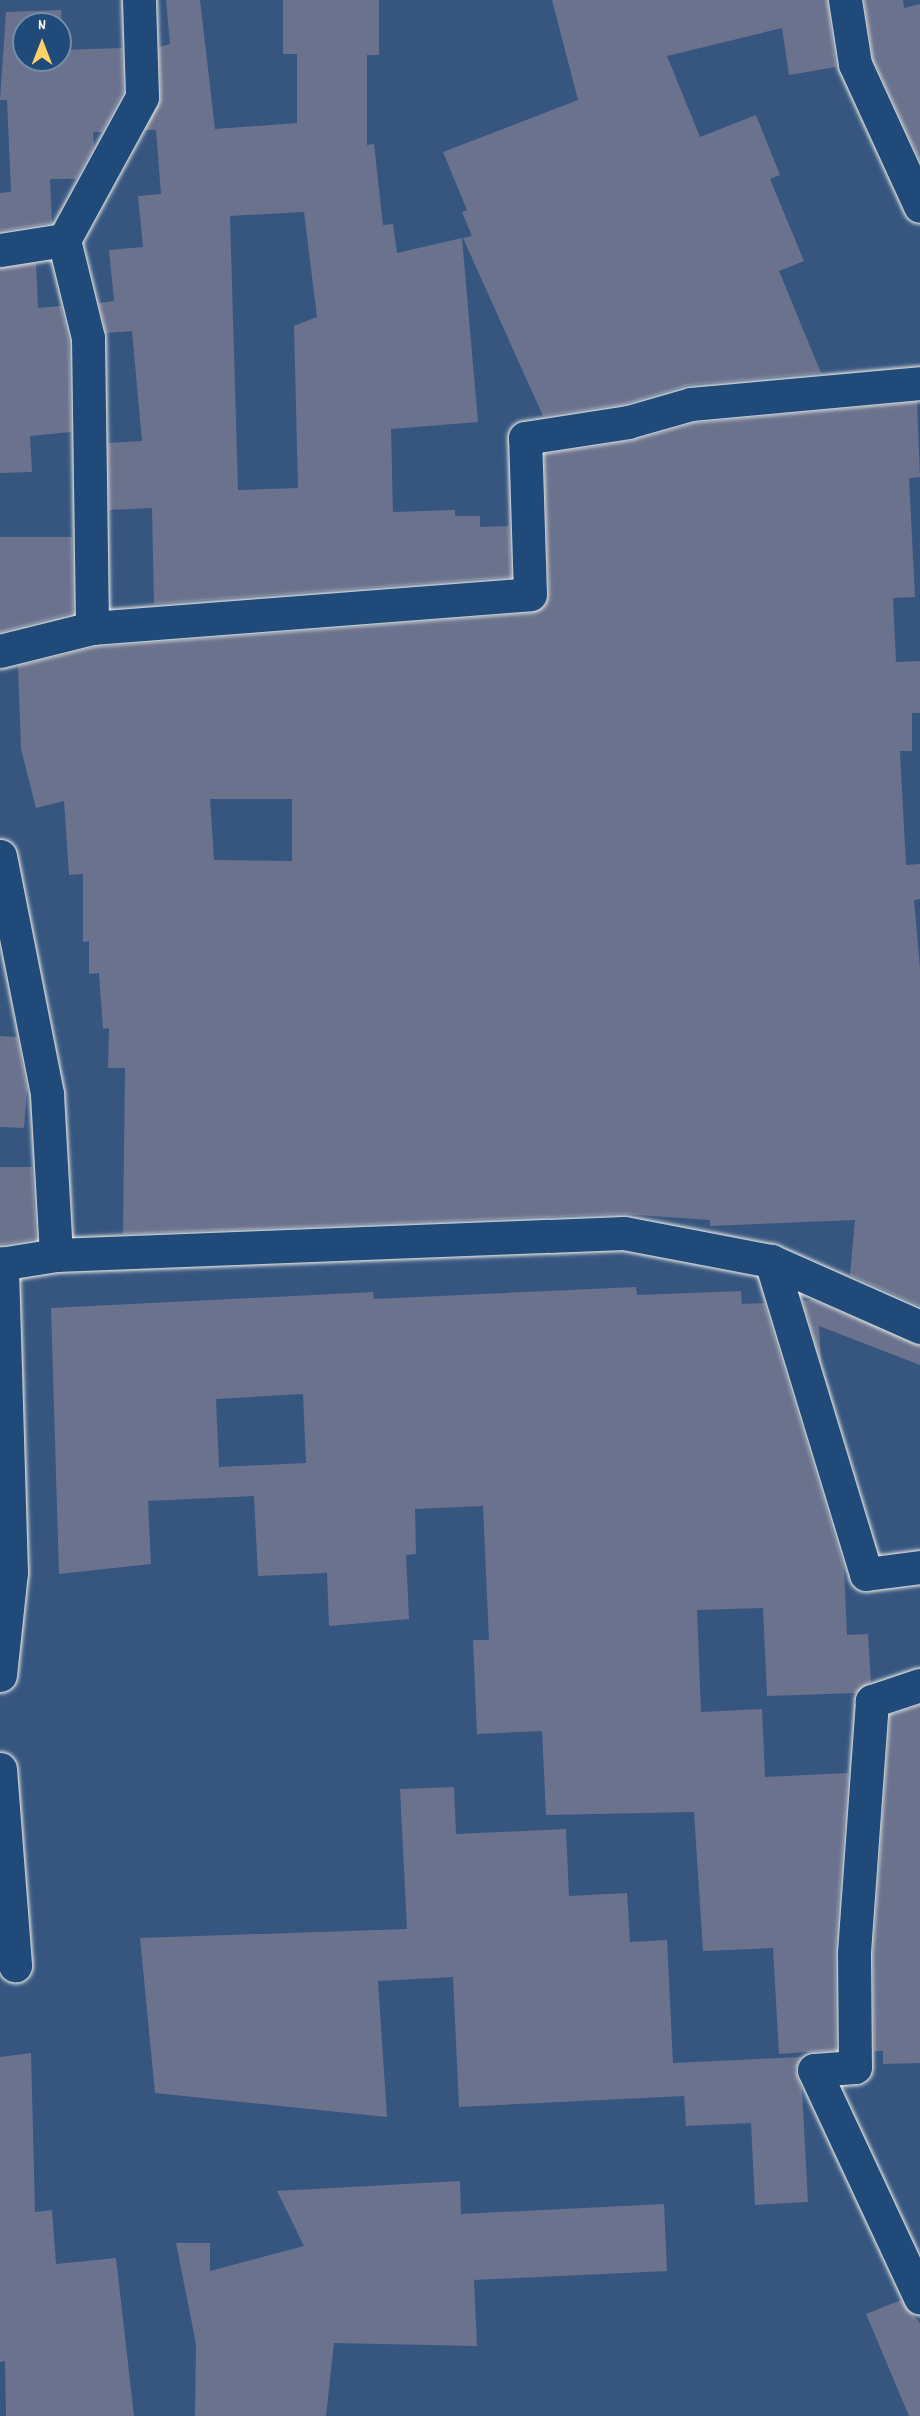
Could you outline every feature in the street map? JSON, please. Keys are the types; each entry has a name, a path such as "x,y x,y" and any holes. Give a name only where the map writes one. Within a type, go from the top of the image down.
{"street":[{"path":"92,628 88,339 64,240 142,97 139,0"},
{"path":"845,0 855,64 920,206"},
{"path":"0,250 64,240"},
{"path":"0,651 92,628 530,594 525,438 628,422 691,404 920,383"},
{"path":"0,856 47,1094 56,1255"},
{"path":"0,1675 11,1572 1,1263 56,1255 624,1233 771,1261 920,1327"},
{"path":"771,1261 866,1574 920,1567"},
{"path":"920,1685 872,1701 854,1954 855,2067 814,2070 920,2297"},
{"path":"0,1769 15,1965"}],"building":[{"path":"166,0 200,0 215,129 297,123 297,54 283,54 283,0 379,0 379,55 367,55 367,145 374,144 383,225 393,224 397,253 462,238 478,422 391,429 393,512 455,510 455,516 480,516 480,527 509,526 511,577 154,604 152,508 109,510 108,443 142,441 132,331 106,333 99,303 114,301 109,250 143,247 138,196 161,194 156,130 145,130 161,97 159,47 170,44","holes":["304,212 317,317 294,326 298,488 238,490 230,216"]},
{"path":"552,0 827,0 836,67 789,75 782,28 667,56 700,137 756,115 780,175 770,179 804,261 779,271 821,373 689,385 624,404 543,416 463,238 472,236 462,212 467,210 443,152 578,100"},
{"path":"864,0 903,0 904,8 920,4 920,161 873,59"},
{"path":"61,10 61,12 12,12 12,72 72,72 72,50 122,48 123,92 102,132 93,132 94,146 76,179 50,179 52,223 0,231 0,193 11,192 7,100 0,100 6,12"},
{"path":"36,263 38,308 61,306 69,340 71,432 30,436 32,472 0,473 0,268"},
{"path":"917,402 920,477 909,478 915,597 893,598 896,662 920,661 920,713 912,713 912,751 900,751 906,865 920,864 920,899 914,900 920,968 920,1306 850,1275 855,1220 710,1226 710,1220 623,1214 123,1234 125,1068 108,1068 109,1028 103,1029 99,973 89,974 89,941 83,942 83,874 69,875 64,801 36,808 21,749 18,666 95,647 532,613 546,603 549,593 544,454 631,441 694,423","holes":["210,799 292,799 292,861 214,860"]},
{"path":"0,537 72,537 73,613 0,632"},
{"path":"0,1036 17,1037 27,1090 24,1128 0,1127"},
{"path":"0,1167 32,1167 36,1239 0,1245"},
{"path":"636,1287 637,1295 741,1291 742,1304 764,1303 844,1567 847,1635 868,1634 871,1682 856,1693 767,1696 763,1608 697,1610 701,1712 762,1709 765,1777 848,1773 835,1953 836,2050 779,2054 773,1948 703,1951 694,1812 546,1815 542,1731 477,1734 473,1640 489,1640 483,1506 415,1509 416,1554 406,1555 409,1619 329,1626 327,1573 258,1576 254,1496 148,1501 151,1564 59,1574 51,1308 373,1292 374,1299","holes":["303,1394 306,1463 219,1467 216,1399"]},
{"path":"813,1300 920,1345 920,1365 819,1326 821,1362 803,1301"},
{"path":"920,1705 920,2063 883,2064 883,2051 874,2051 873,1955 890,1715"},
{"path":"454,1787 456,1834 566,1829 569,1896 627,1893 630,1942 667,1940 673,2063 801,2057 795,2070 802,2089 808,2202 755,2205 751,2123 686,2126 684,2096 459,2107 453,1977 378,1981 387,2117 155,2093 140,1938 407,1929 400,1789"},
{"path":"31,2053 35,2212 52,2210 56,2264 116,2258 134,2416 6,2416 5,2361 0,2362 0,2057"},
{"path":"460,2181 461,2214 664,2204 667,2271 474,2280 477,2346 334,2343 326,2416 195,2416 196,2344 176,2243 210,2243 210,2271 304,2246 277,2191"},
{"path":"901,2300 920,2323 920,2416 909,2416 866,2314"}]}
